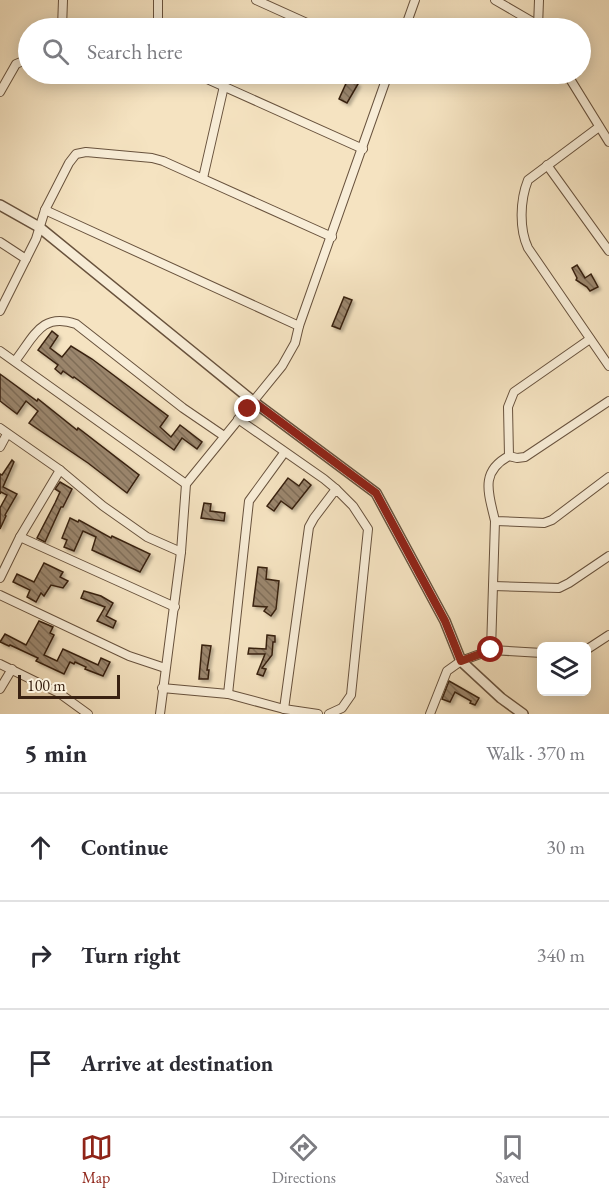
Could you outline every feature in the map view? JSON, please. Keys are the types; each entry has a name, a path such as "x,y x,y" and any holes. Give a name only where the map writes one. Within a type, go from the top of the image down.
{"street":[{"path":"62,18 63,0"},
{"path":"158,0 158,18"},
{"path":"255,0 296,18"},
{"path":"409,18 415,0"},
{"path":"495,0 524,18"},
{"path":"538,18 539,0"},
{"path":"0,92 18,63"},
{"path":"219,84 363,149"},
{"path":"160,714 175,607 186,484 282,366 295,343 385,84"},
{"path":"573,84 609,141"},
{"path":"203,178 224,86"},
{"path":"598,127 528,180 525,186 522,232 528,248 609,366"},
{"path":"0,311 26,259 45,210 76,154 86,152 152,158 203,178 332,237"},
{"path":"547,165 609,251"},
{"path":"0,205 39,227 254,402 376,493 445,621 461,661 501,698 523,714"},
{"path":"45,210 299,326"},
{"path":"0,242 26,259"},
{"path":"15,361 44,325 54,320 76,324 130,368 224,436"},
{"path":"509,456 508,407 514,392 590,339"},
{"path":"0,351 186,484"},
{"path":"491,650 495,522 487,483 495,465 509,456 525,457 609,401"},
{"path":"238,419 336,489 353,506 368,529 351,695 342,708 330,714"},
{"path":"0,428 60,470 147,537 181,552"},
{"path":"0,447 7,434"},
{"path":"228,694 249,501 285,453"},
{"path":"0,578 20,537 60,470"},
{"path":"495,522 544,523 552,520 609,477"},
{"path":"284,709 309,527 336,489"},
{"path":"20,537 175,607"},
{"path":"493,586 559,588 609,556"},
{"path":"0,595 129,656 165,668"},
{"path":"591,647 609,635"},
{"path":"430,714 447,671 461,661 491,650 537,653"},
{"path":"0,664 59,693 88,714"},
{"path":"0,689 12,669"},
{"path":"162,688 228,694 284,709 318,714"}],"building":[{"path":"346,84 358,84 347,103 339,99"},
{"path":"577,265 585,278 591,274 598,287 590,291 576,280 572,268"},
{"path":"344,297 352,300 340,329 332,326"},
{"path":"52,331 58,336 50,348 62,357 71,346 92,359 168,416 160,427 171,437 180,425 202,442 197,449 182,438 174,450 74,377 63,371 61,374 55,369 58,365 38,350"},
{"path":"0,374 37,401 38,399 77,430 78,428 139,475 127,493 29,423 38,411 26,401 17,414 0,401"},
{"path":"12,460 14,462 3,487 17,494 0,529 0,508 7,495 1,492 0,494 0,474 2,475"},
{"path":"288,478 299,486 304,479 311,485 292,509 281,501 274,511 267,506"},
{"path":"60,482 72,489 45,542 37,538 60,492 55,489"},
{"path":"204,503 211,504 210,511 225,513 224,521 201,518"},
{"path":"70,518 78,522 79,520 111,538 112,536 150,554 140,572 92,550 96,537 83,531 74,551 64,547 67,540 62,538"},
{"path":"44,563 63,572 60,577 68,581 63,588 51,585 44,596 41,593 36,602 27,597 30,590 13,582 17,574 34,582"},
{"path":"258,567 267,568 266,579 279,581 276,609 271,616 264,611 267,607 253,606"},
{"path":"84,591 101,596 113,603 106,616 116,621 113,628 97,621 105,607 81,598"},
{"path":"39,621 53,627 50,633 54,635 44,655 57,661 63,649 98,665 101,658 110,662 103,676 75,662 74,664 70,662 64,674 36,661 38,658 0,642 5,634 26,645"},
{"path":"267,635 275,636 275,642 273,642 272,655 262,668 266,669 263,676 257,674 265,654 248,654 249,648 266,649"},
{"path":"202,645 211,646 207,670 209,670 208,679 199,679"},
{"path":"449,681 479,698 475,705 455,692 450,702 442,699"}],"route":[{"path":"248,409 254,402 376,493 445,621 461,661 491,650"}]}
